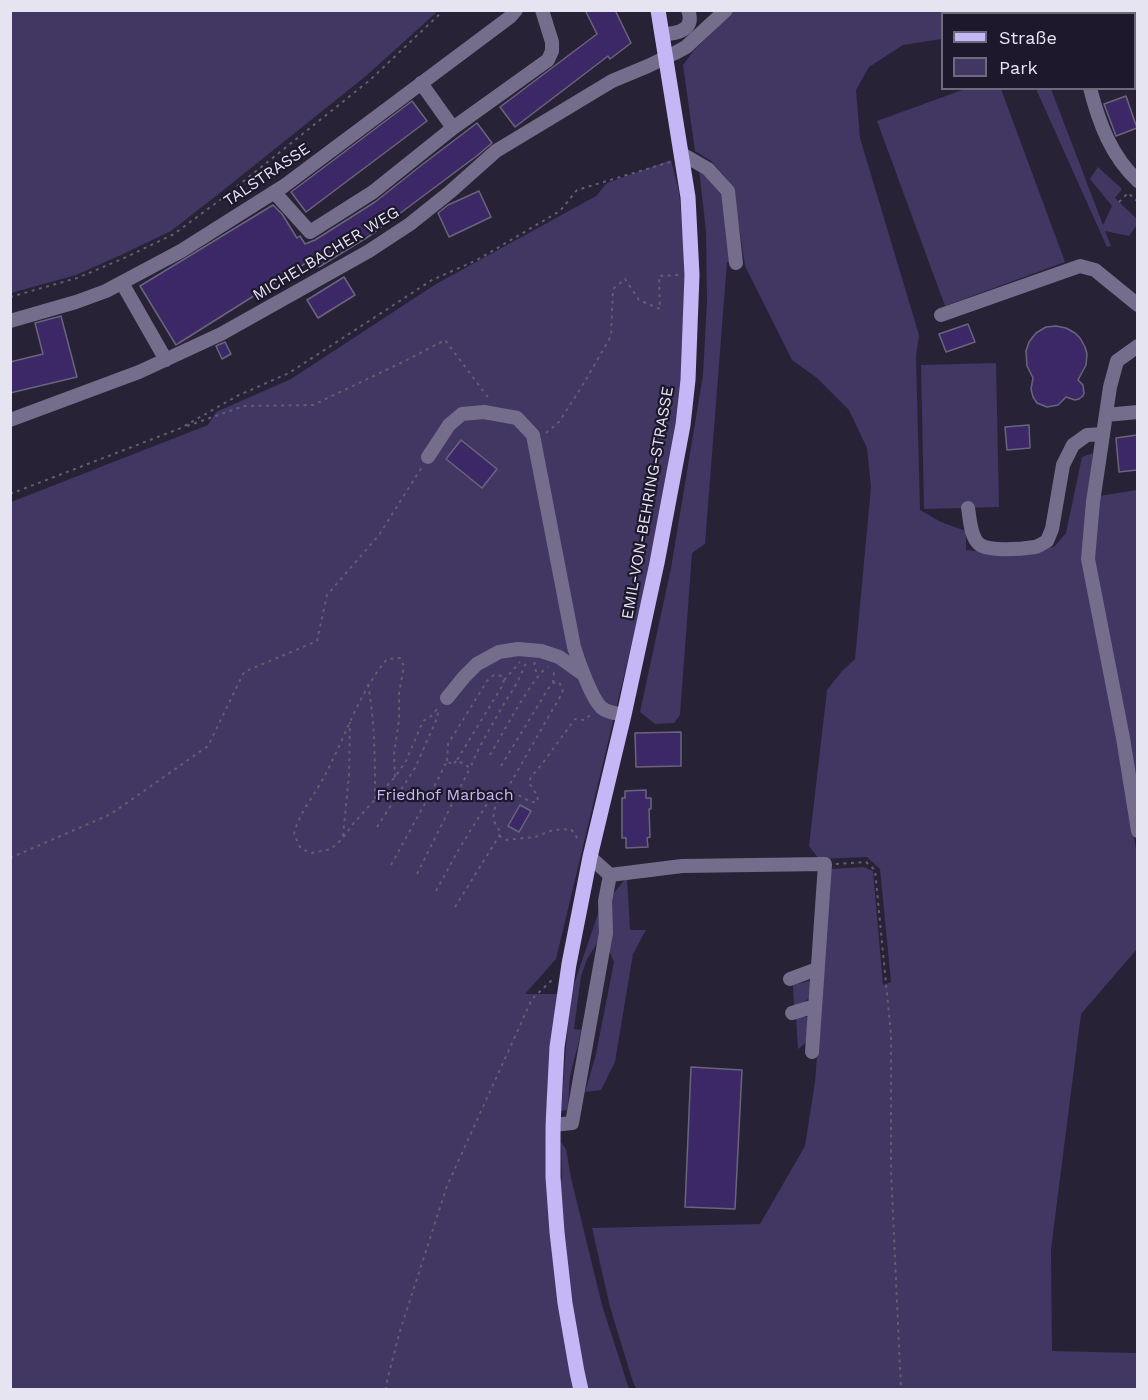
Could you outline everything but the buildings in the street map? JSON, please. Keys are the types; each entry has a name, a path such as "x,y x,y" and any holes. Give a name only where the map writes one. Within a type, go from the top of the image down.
{"main road":[{"name":"EMIL-VON-BEHRING-STRASSE","path":"581,1389 565,1303 553,1177 557,1047 569,964 590,857 657,563 683,425 689,371 692,274 688,197 658,10"}],"street":[{"name":"TALSTRASSE","path":"10,321 106,291 182,251 274,192 510,17 516,10"},
{"path":"274,192 310,232 373,192 453,128 548,60 552,51 552,42 542,10"},
{"path":"662,34 675,34 685,29 691,18 688,10"},
{"name":"MICHELBACHER WEG","path":"10,420 166,360 221,334 369,251 450,192 496,151 612,81 675,54 686,47 726,10"},
{"path":"421,83 453,128"},
{"path":"1090,90 1096,113 1108,143 1126,170 1137,181"},
{"path":"682,156 708,169 728,191 736,263"},
{"path":"941,315 1080,266 1095,270 1137,305"},
{"path":"122,283 166,360"},
{"path":"1137,346 1117,361 1110,387 1093,502 1088,559 1123,738 1137,831"},
{"path":"428,457 449,425 462,414 484,412 517,418 533,435 574,647 583,674 600,707 624,715"},
{"path":"1106,415 1137,412"},
{"path":"968,508 974,537 979,544 985,547 1005,549 1037,547 1047,541 1052,529 1063,465 1073,445 1087,435 1103,434"},
{"path":"442,703 477,664 499,652 518,649 541,651 559,657 583,674"},
{"path":"590,857 610,875 682,866 825,864 812,1052"},
{"path":"553,1125 572,1123 606,933 605,901 610,875"},
{"path":"790,980 818,969"},
{"path":"792,1013 815,1006"}],"path":[{"path":"10,297 77,278 174,234 370,80 444,10"},
{"path":"181,428 237,396 289,373 432,279 477,260 560,211 577,190 682,156"},
{"path":"1119,202 1128,193 1137,202"},
{"path":"535,444 559,422 585,383 611,336 613,289 625,279 639,300 660,309 659,276 692,274"},
{"path":"10,494 244,406 313,405 445,340 501,414"},
{"path":"10,858 111,814 208,746 244,672 317,641 327,595 379,535 428,457"},
{"path":"395,777 394,754 399,720 399,693 404,666 399,658 387,659 368,683 324,778 296,824 294,834 301,849 312,853 331,849 342,839 395,777 406,761 423,721 430,717 442,703"},
{"path":"447,761 453,765 504,680 519,662 522,660 526,663"},
{"path":"417,873 479,748 518,683 528,661 533,660 537,674 539,674"},
{"path":"490,755 522,700 544,668 552,667 553,683"},
{"path":"391,865 447,761 448,744 487,681 495,675 502,676 504,680"},
{"path":"499,800 561,695 563,690 559,682 553,683 548,688 501,766"},
{"path":"368,683 375,744 375,801"},
{"path":"377,826 415,768 442,703"},
{"path":"507,789 531,802 537,802 537,795 529,783 531,777 574,719 585,720 600,707"},
{"path":"342,839 349,775 351,722"},
{"path":"456,759 470,768"},
{"path":"436,891 459,849 497,791 499,800 494,818 501,833 455,907"},
{"path":"499,836 506,840 515,840 535,837 553,830 571,829 590,857"},
{"path":"825,864 866,862 875,870 891,1035 891,1170 901,1389"},
{"path":"386,1389 400,1332 447,1186 532,999 569,964"}],"green space":[{"path":"11,10 438,11 366,76 171,231 76,275 11,293"},
{"path":"734,11 1055,11 941,12 941,39 903,45 869,67 856,90 860,138 919,335 916,357 920,510 941,522 966,531 966,550 1012,554 1054,547 1066,533 1082,457 1093,453 1087,498 1137,490 1137,815 1119,740 1137,856 1137,949 1081,1014 1051,1249 1052,1351 1137,1353 1137,1389 636,1389 632,1379 610,1307 592,1228 760,1224 805,1146 815,1082 831,869 864,867 873,871 883,985 891,982 880,869 867,857 819,859 809,846 827,690 855,659 871,487 867,448 849,410 817,378 792,360 745,266 733,186 711,161 695,151 683,65 694,50"},
{"path":"962,90 1001,90 1065,262 945,306 877,121"},
{"path":"1036,90 1051,90 1103,225 1112,206 1090,179 1098,167 1122,189 1115,198 1137,219 1137,225 1129,236 1105,231 1111,246 1107,247"},
{"name":"Friedhof Marbach","path":"671,160 679,191 686,269 684,378 664,509 556,959 525,994 558,994 545,1125 549,1184 562,1180 561,1142 566,1149 602,1305 629,1389 11,1390 11,502 208,425 216,412 291,379 436,284 596,196 607,183"},
{"path":"699,169 724,193 732,262 727,262 705,544 692,553 680,715 674,723 655,724 640,712 671,568 703,375 707,301 706,231"},
{"path":"996,363 999,507 924,509 921,365"},
{"path":"627,877 630,930 646,930 633,954 615,1062 601,1090 585,1092 596,1054 614,962 608,948 608,900"},
{"path":"602,902 603,934 587,959 581,976 574,1029 581,1030 570,1077 567,1110 561,1111 570,996"},
{"path":"809,981 813,985 810,996 794,1008 793,985"},
{"path":"808,1017 810,1031 805,1043 798,1049 796,1018"}]}
